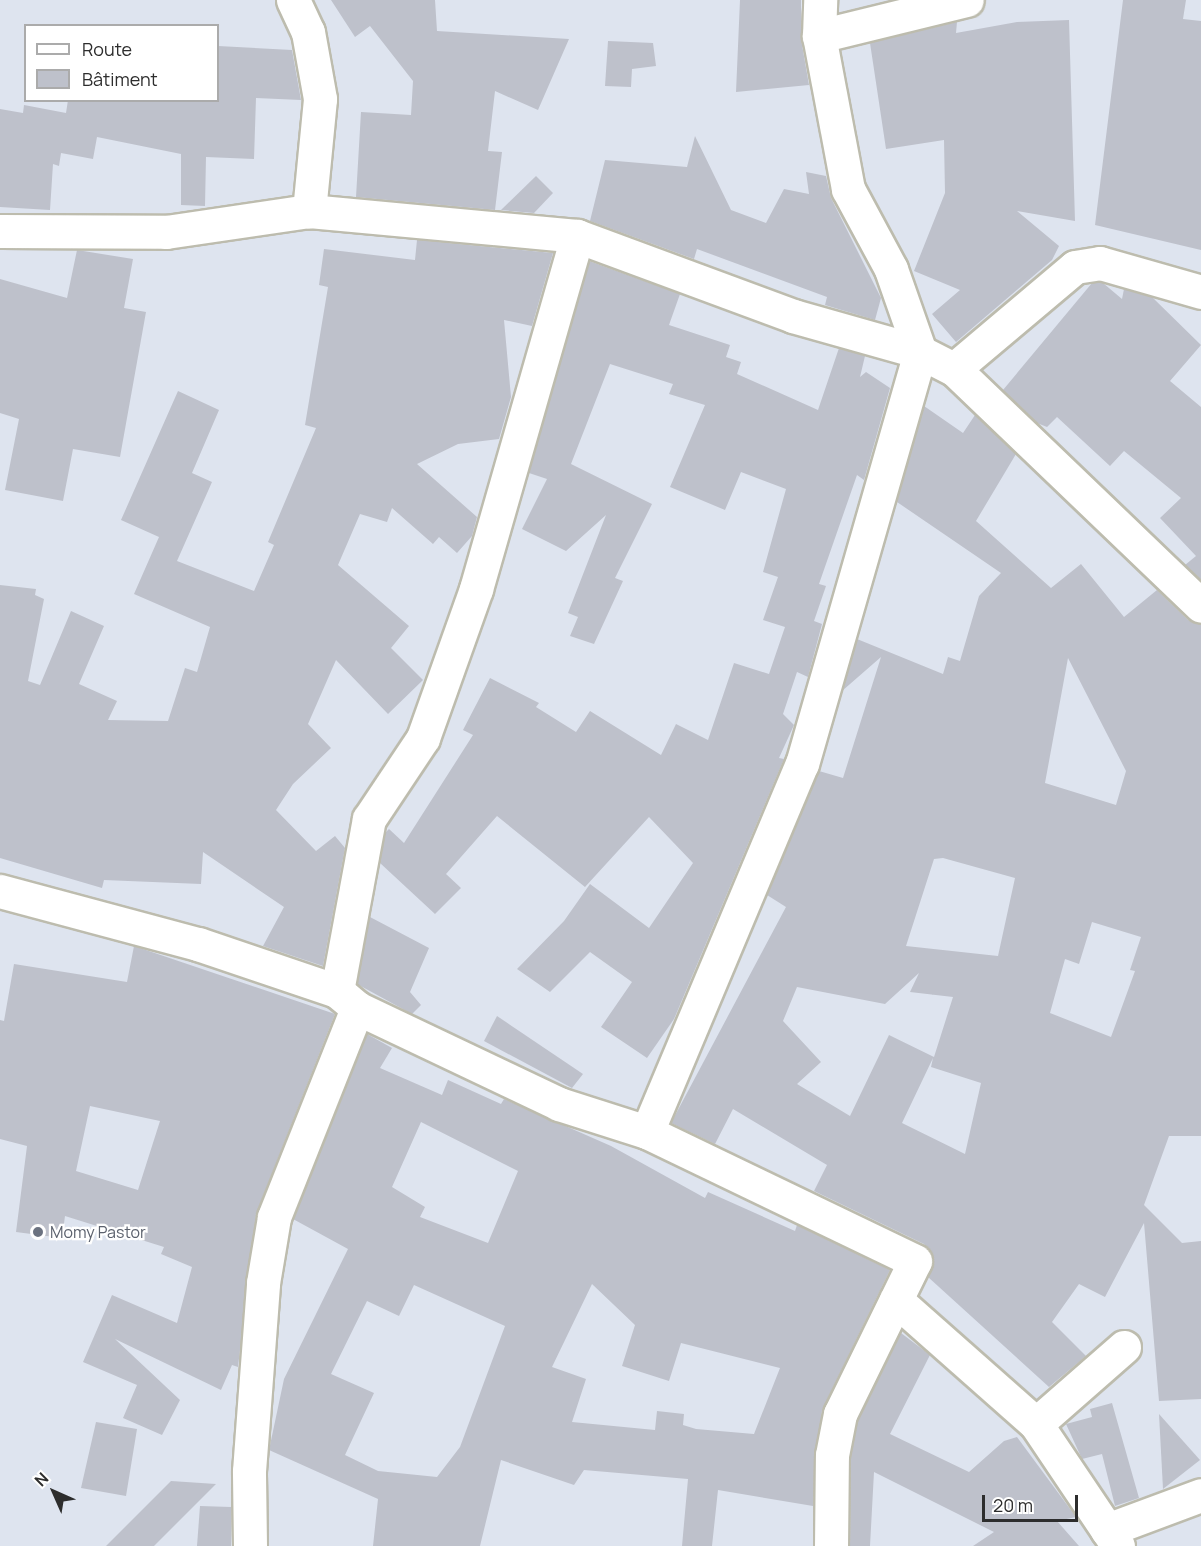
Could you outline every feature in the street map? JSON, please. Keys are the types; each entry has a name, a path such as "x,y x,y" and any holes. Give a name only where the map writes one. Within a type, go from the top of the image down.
{"street":[{"path":"293,0 308,32 320,99 309,211"},
{"path":"647,1132 802,764 920,352 891,269 848,189 819,36 820,0"},
{"path":"819,36 967,0"},
{"path":"0,231 166,232 309,211 577,236 793,316 920,352 954,369 1201,606"},
{"path":"250,1546 249,1471 263,1283 274,1217 347,999 369,819 423,738 476,589 577,236"},
{"path":"954,369 1076,267 1100,263 1201,292"},
{"path":"0,891 188,941 347,999 559,1104 647,1132 915,1261 840,1414 832,1455 831,1546"},
{"path":"896,1300 1036,1424 1112,1538 1201,1495"},
{"path":"1036,1424 1124,1347"}],"building":[{"path":"331,0 435,0 437,31 569,39 538,110 495,91 488,151 502,152 495,210 356,197 361,112 411,115 413,81 370,26 355,37"},
{"path":"740,0 801,0 801,39 809,85 736,92"},
{"path":"1123,0 1186,0 1183,19 1201,21 1201,250 1095,225"},
{"path":"1069,20 1075,221 1017,211 1059,246 1052,260 956,342 932,314 960,290 914,271 945,193 944,140 886,149 870,43 957,22 956,33 1017,22"},
{"path":"608,41 653,43 656,66 632,69 631,87 605,86"},
{"path":"219,46 292,50 301,100 256,98 254,159 206,157 205,206 181,205 181,154 97,137 93,159 61,153 59,166 53,164 50,210 0,207 0,109 23,113 24,105 66,113 68,102 219,102"},
{"path":"695,136 731,210 766,223 784,189 809,194 806,172 826,176 831,198 881,298 875,320 825,305 827,297 697,249 694,259 590,221 605,160 687,167"},
{"path":"536,176 553,193 534,213 501,210"},
{"path":"417,240 553,253 532,326 504,320 511,397 499,439 458,444 417,464 477,517 472,536 457,553 439,537 433,544 392,508 387,522 360,514 338,565 409,626 391,648 423,680 388,714 336,660 308,724 331,748 293,784 276,810 316,851 335,836 345,848 323,966 263,946 284,907 203,852 201,884 104,880 102,888 0,858 0,585 36,589 35,595 44,599 28,681 40,685 71,611 104,626 79,684 117,701 108,720 168,721 185,668 197,672 210,627 134,594 159,537 121,520 178,391 219,410 192,473 212,482 177,561 254,591 274,545 268,542 316,428 305,425 328,287 319,285 324,249 415,260"},
{"path":"77,250 133,259 124,308 146,312 120,457 73,449 63,501 5,490 19,419 0,413 0,279 67,298"},
{"path":"589,261 680,294 669,325 730,345 726,357 741,362 737,374 818,410 839,348 865,356 860,377 866,372 890,388 864,480 857,475 819,584 826,586 814,621 822,624 808,677 797,672 783,714 794,725 779,758 784,759 674,1019 647,1058 601,1027 632,982 590,952 550,992 517,969 564,921 590,884 649,928 693,863 649,817 585,887 497,816 446,874 461,888 435,914 380,863 385,833 389,829 404,843 473,735 463,730 490,678 539,703 536,707 576,732 590,711 661,755 676,724 708,740 734,663 769,674 785,627 763,620 778,577 763,572 786,489 741,472 725,510 670,487 705,405 669,394 673,384 610,364 571,464 652,504 615,578 623,581 594,644 570,636 578,617 568,613 606,515 566,551 522,529 547,479 529,473"},
{"path":"1092,283 1103,283 1122,299 1124,289 1152,297 1201,345 1170,381 1201,407 1201,580 1185,565 1196,556 1160,518 1181,498 1124,451 1110,466 1057,417 1047,427 1037,423 1003,390"},
{"path":"924,406 963,433 975,415 1016,454 976,521 1051,588 1081,564 1124,617 1157,590 1188,620 1201,624 1201,1136 1169,1136 1144,1205 1182,1243 1201,1241 1201,1399 1159,1401 1144,1223 1105,1297 1079,1284 1052,1322 1086,1356 1049,1387 928,1277 934,1259 924,1244 814,1191 827,1165 733,1109 715,1144 671,1123 786,907 767,895 819,771 843,778 881,657 842,691 857,639 943,674 948,657 960,661 979,596 1001,573 897,502","holes":["1068,658 1126,771 1116,805 1045,783","943,858 1015,878 998,956 906,946 934,859","1092,922 1141,937 1130,970 1135,971 1111,1037 1050,1013 1065,959 1079,964","919,973 910,992 953,997 934,1057 889,1035 850,1116 797,1084 821,1062 783,1021 797,987 885,1004","933,1058 931,1067 981,1083 965,1154 902,1123"]},
{"path":"370,917 429,948 410,992 421,1005 412,1014 357,984"},
{"path":"134,946 335,1014 256,1214 238,1367 232,1365 221,1390 115,1339 180,1400 162,1435 123,1418 137,1385 83,1362 112,1295 177,1323 192,1267 161,1254 164,1247 65,1216 62,1238 16,1232 27,1146 0,1139 0,1020 4,1021 14,964 127,982","holes":["90,1106 160,1121 138,1190 76,1171"]},
{"path":"497,1016 583,1074 572,1088 484,1041"},
{"path":"367,1034 392,1048 380,1068 442,1095 448,1080 501,1104 504,1099 611,1146 705,1198 708,1192 795,1231 797,1225 890,1270 822,1410 813,1506 718,1490 712,1546 682,1546 688,1479 584,1470 574,1485 501,1460 480,1546 373,1546 378,1499 269,1450 284,1379 348,1249 293,1219","holes":["421,1122 518,1171 488,1243 420,1217 425,1207 392,1187","592,1284 635,1325 622,1366 669,1381 681,1343 780,1368 754,1434 696,1429 683,1425 684,1414 657,1411 655,1430 572,1422 586,1379 552,1367","414,1285 505,1326 460,1447 437,1477 378,1471 345,1455 374,1393 331,1374 367,1301 399,1316"]},
{"path":"901,1333 930,1355 890,1434 969,1472 1004,1441 1017,1437 1076,1517 1057,1521 1079,1546 973,1546 994,1532 874,1472 870,1546 850,1546 851,1457 858,1420"},
{"path":"1112,1403 1139,1498 1115,1506 1102,1454 1082,1459 1066,1424 1092,1417 1090,1409"},
{"path":"1159,1414 1200,1460 1163,1489"},
{"path":"96,1422 137,1429 126,1496 81,1488"},
{"path":"171,1481 216,1484 154,1546 106,1546"},
{"path":"200,1506 231,1507 231,1546 197,1546"}],"place":[{"name":"Momy Pastor","path":"38,1232"}]}
